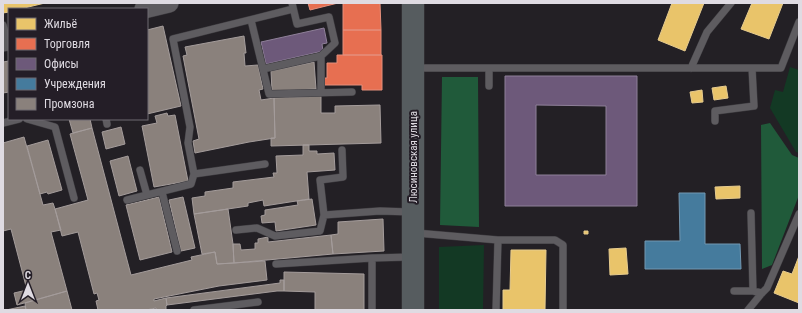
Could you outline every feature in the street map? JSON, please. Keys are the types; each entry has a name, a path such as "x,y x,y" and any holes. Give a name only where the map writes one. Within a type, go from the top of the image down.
{"main road":[{"name":"Люсиновская улица","path":"413,3 413,310"}],"street":[{"path":"147,7 170,3"}],"lane":[{"path":"691,68 707,32 731,3"},
{"path":"127,200 192,184 194,174 188,143 190,127 173,39 251,20 293,6 297,24 329,16 335,43 321,56 263,69"},
{"path":"251,20 269,94 352,92"},
{"path":"413,68 781,68 799,22"},
{"path":"321,56 321,92"},
{"path":"489,68 489,86"},
{"path":"715,121 715,111 754,106 752,68"},
{"path":"3,123 15,120"},
{"path":"30,120 55,127 74,198"},
{"path":"236,230 257,228 275,236 320,231 324,215 320,180 343,177 342,150"},
{"path":"194,174 265,164"},
{"path":"140,170 147,195"},
{"path":"162,192 177,251"},
{"path":"324,215 380,211 413,212"},
{"path":"751,213 753,291"},
{"path":"748,310 767,288 799,214"},
{"path":"413,233 498,240 556,240 563,245 563,310"},
{"path":"496,310 498,240"},
{"path":"276,264 413,256"},
{"path":"372,258 372,310"},
{"path":"734,291 753,291 762,293"},
{"path":"194,310 258,302"}],"green space":[{"path":"790,67 799,70 799,153 796,152 770,108 775,90 783,92"},
{"path":"442,77 478,77 479,227 440,225"},
{"path":"770,123 792,155 799,158 799,195 772,265 762,269 761,125"},
{"path":"484,245 483,310 439,310 439,247"}],"building: Жильё":[{"path":"3,3 45,3 24,8 8,8 8,12 3,13"},
{"path":"672,3 704,3 685,51 658,40"},
{"path":"752,3 783,3 769,39 741,29"},
{"path":"726,86 728,98 714,100 712,88"},
{"path":"702,90 703,102 692,103 690,92"},
{"path":"740,186 740,198 716,199 715,187"},
{"path":"584,231 588,231 588,234 584,234"},
{"path":"626,248 628,274 610,275 609,249"},
{"path":"511,250 546,250 545,310 503,310 503,290 510,290"},
{"path":"799,256 799,303 774,293 783,271 792,274"}],"building: Торговля":[{"path":"308,3 338,3 310,10"},
{"path":"343,3 380,3 381,30 343,30"},
{"path":"343,30 381,30 381,55 343,55"},
{"path":"337,55 382,55 382,90 362,90 362,85 324,85 324,78 327,78 327,63 337,63"}],"building: Офисы":[{"path":"324,28 327,43 322,44 323,51 266,64 261,42"},
{"path":"505,76 637,76 637,206 505,206","holes":["536,105 606,106 606,175 536,175"]}],"building: Учреждения":[{"path":"679,193 705,193 705,244 740,244 741,269 645,269 645,241 680,241"}],"building: Промзона":[{"path":"163,26 181,106 148,114 148,30"},
{"path":"244,36 246,53 244,53 245,66 258,65 263,89 259,90 261,100 274,98 275,138 195,153 193,141 199,139 183,56 187,55 185,47"},
{"path":"8,61 8,92 3,93 3,62"},
{"path":"314,62 316,89 272,91 271,71"},
{"path":"321,96 321,113 335,113 335,106 380,105 381,143 271,146 271,138 275,138 274,98"},
{"path":"167,113 168,116 175,115 188,181 154,187 142,126 157,123 155,116"},
{"path":"69,120 90,120 92,128 73,133"},
{"path":"121,127 125,144 106,149 102,132"},
{"path":"92,128 131,275 192,260 191,257 215,252 217,264 265,261 267,280 219,286 154,299 154,301 166,298 166,310 156,310 156,308 146,310 98,310 96,301 99,300 97,293 94,294 78,232 62,236 55,209 88,200 70,134"},
{"path":"24,137 43,205 53,203 61,230 51,232 67,291 17,305 14,293 27,290 11,229 3,231 3,143"},
{"path":"48,140 62,190 48,194 47,192 40,194 27,146"},
{"path":"303,145 309,145 309,151 317,151 317,154 334,153 335,170 307,172 309,199 264,206 263,200 248,203 248,206 194,214 192,198 205,196 205,192 233,188 233,182 274,177 273,173 277,173 276,156 303,155"},
{"path":"128,156 137,191 119,196 110,161"},
{"path":"159,197 172,252 140,260 126,205"},
{"path":"183,197 195,248 181,251 169,200"},
{"path":"312,199 316,225 276,231 275,222 262,223 261,216 265,215 265,210 298,205 297,201"},
{"path":"228,209 234,263 217,264 215,252 202,254 194,214"},
{"path":"383,219 384,251 333,254 331,235 338,234 338,222"},
{"path":"331,235 333,254 234,263 233,244 240,244 241,250 255,249 255,243 258,243 258,239 268,237 268,242"},
{"path":"284,272 364,274 364,310 315,310 315,292 284,291"},
{"path":"280,280 284,280 284,291 167,305 166,298 280,283"},
{"path":"67,291 72,310 26,310 25,303"},
{"path":"25,306 26,310 6,310"}]}
